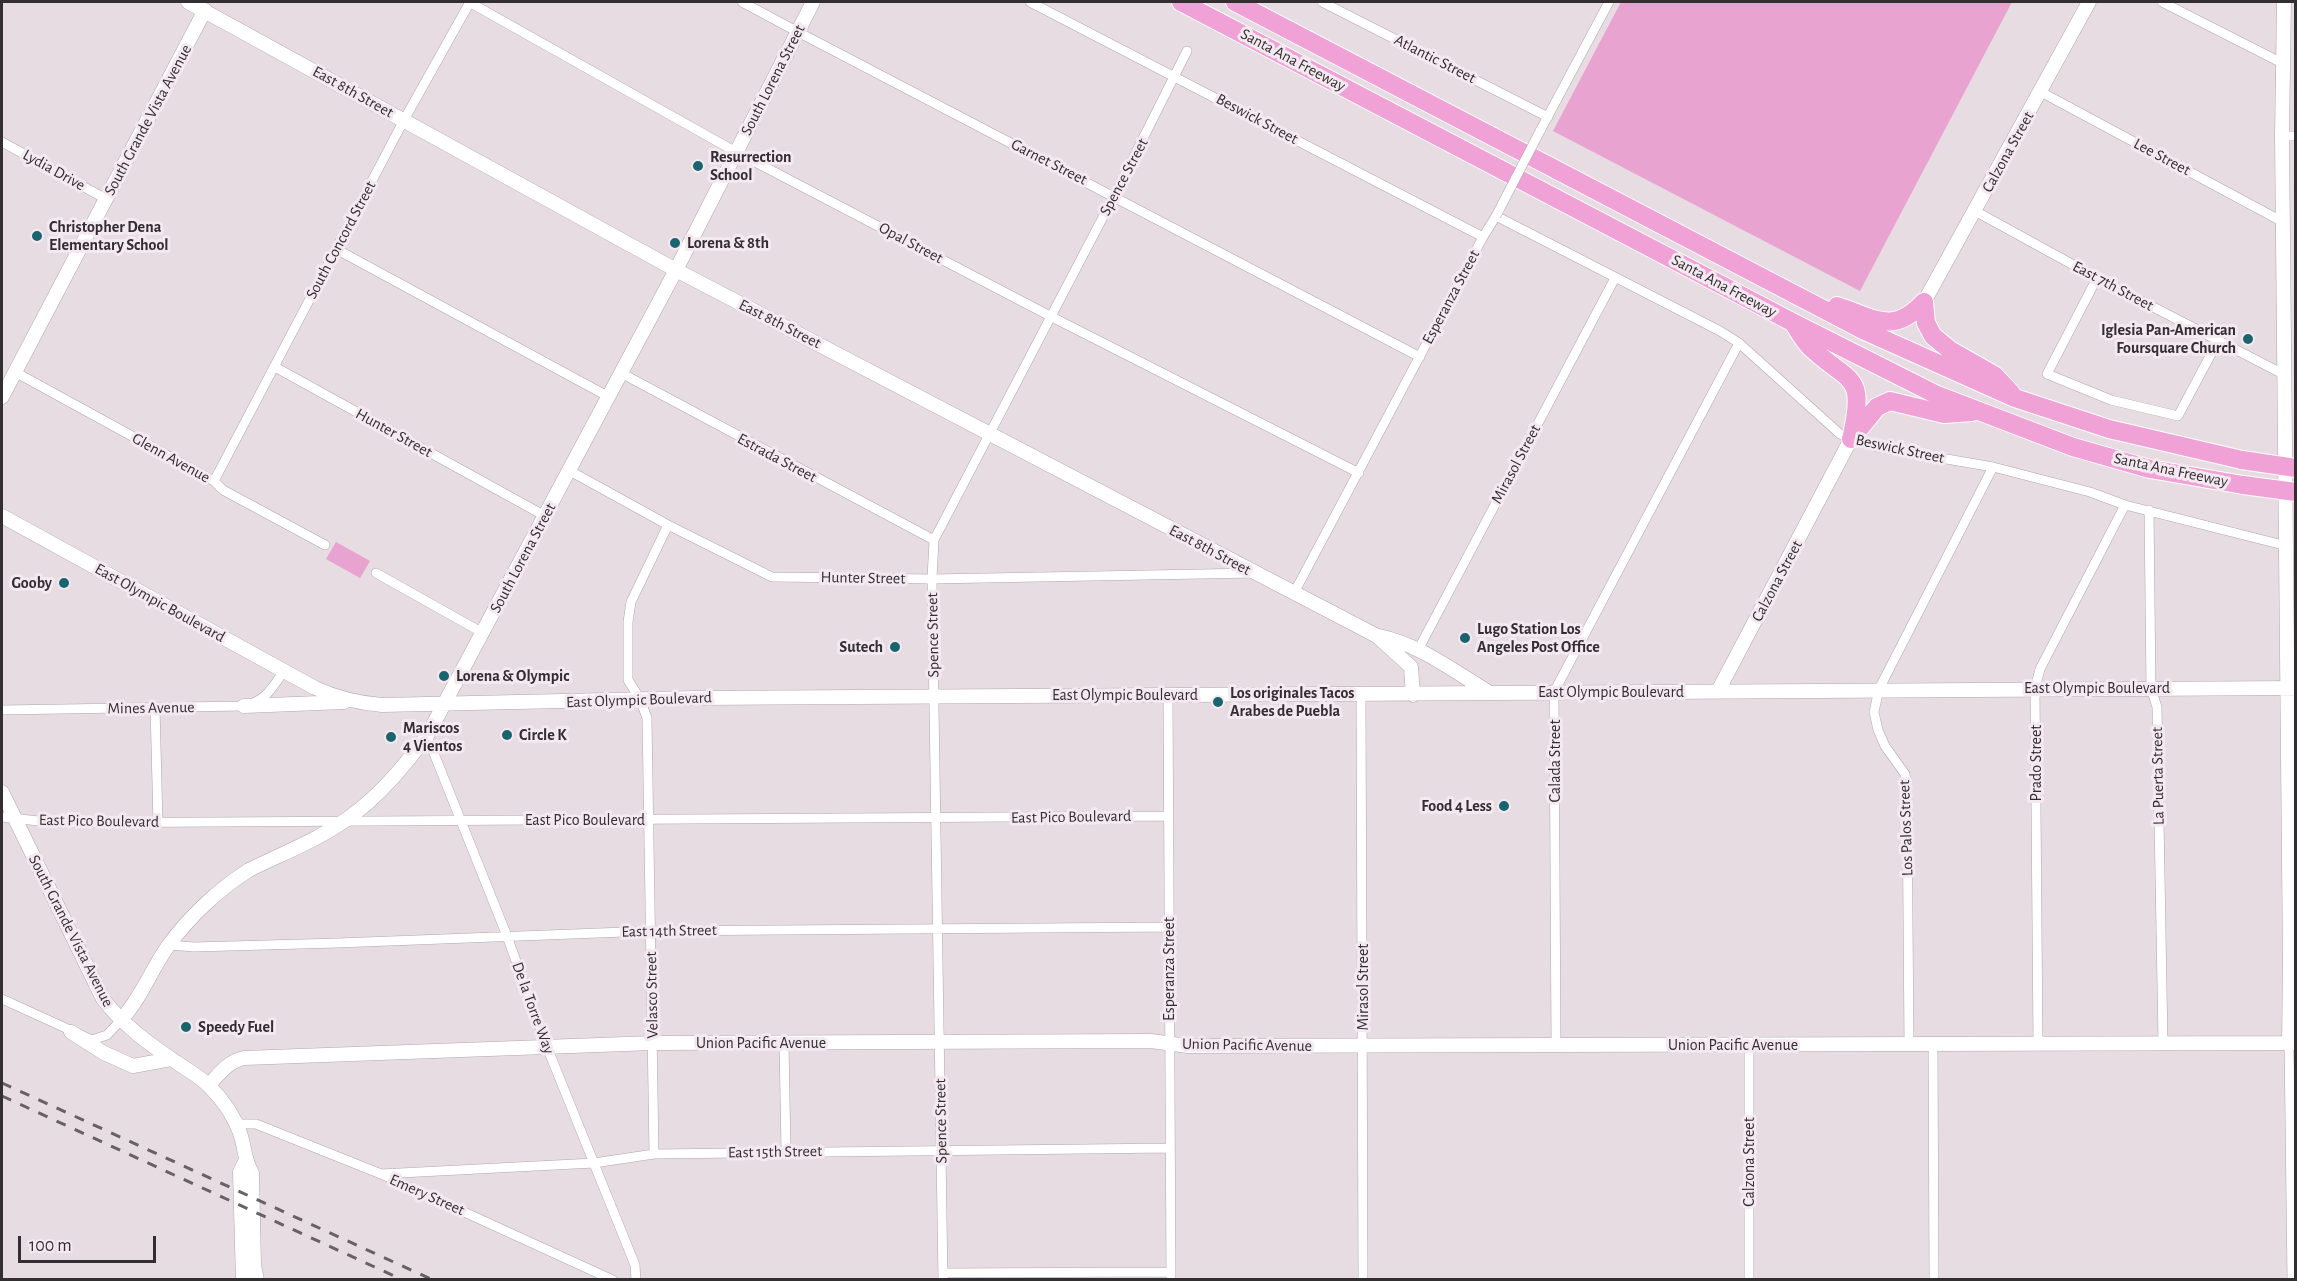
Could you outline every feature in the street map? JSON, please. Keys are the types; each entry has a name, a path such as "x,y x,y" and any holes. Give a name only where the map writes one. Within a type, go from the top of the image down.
{"highway":[{"name":"Santa Ana Freeway","path":"1181,2 1794,323 1937,395 2073,447 2150,469 2295,492"},
{"name":"Santa Ana Freeway","path":"1235,2 1873,334 2015,398 2109,429 2242,460 2295,468"},
{"path":"1798,295 1894,323 1908,318 1924,302"},
{"path":"1924,302 1926,323 1933,336 1950,350 1994,375 2015,398"},
{"path":"1794,323 1809,346 1854,384 1858,395 1858,408 1851,439"},
{"path":"1851,439 1877,407 1890,401 1944,414 1978,412"}],"main road":[{"name":"East 8th Street","path":"188,2 207,6 404,120 676,270 1377,636 1411,667 1413,695"},
{"name":"South Lorena Street","path":"121,1020 134,1006 169,945 187,923 234,880 346,820 375,797 396,776 427,736 676,270 813,2"},
{"name":"Calzona Street","path":"1924,302 2090,2"},
{"path":"2284,2 2282,63 2289,136 2283,222 2285,375 2290,415 2287,546 2291,688 2292,1043"},
{"name":"South Grande Vista Avenue","path":"2,397 207,6"},
{"name":"Calzona Street","path":"1718,691 1851,439"},
{"name":"East Olympic Boulevard","path":"2,516 331,695 352,701 382,705 640,699 2291,688"},
{"name":"East 8th Street","path":"1377,636 1395,639 1418,650 1490,693"},
{"path":"244,706 352,701"},
{"name":"South Grande Vista Avenue","path":"2,792 7,817 103,999 141,1038 209,1085 226,1106 236,1124 243,1143 245,1162 252,1173 254,1265 257,1280"},
{"path":"71,1032 104,1053 133,1066 171,1059"},
{"name":"Union Pacific Avenue","path":"209,1085 224,1067 244,1058 653,1043 1151,1041 1188,1046 1363,1046 2292,1043"},
{"name":"South Grande Vista Avenue","path":"243,1280 240,1172 245,1162"}],"street":[{"name":"South Concord Street","path":"214,481 404,120 470,2"},
{"name":"Opal Street","path":"470,2 736,152 1050,316 1359,473"},
{"name":"Garnet Street","path":"742,2 1420,357"},
{"name":"Beswick Street","path":"1030,2 1483,237"},
{"name":"Atlantic Street","path":"1322,2 1548,117"},
{"name":"Esperanza Street","path":"1294,593 1609,2"},
{"path":"2162,2 2282,63"},
{"name":"Spence Street","path":"943,1276 932,579 934,540 1176,77 1187,51"},
{"name":"Lee Street","path":"2041,92 2283,222"},
{"name":"Lydia Drive","path":"2,142 106,199"},
{"name":"East 7th Street","path":"1975,211 2097,278 2285,375"},
{"name":"Beswick Street","path":"1496,216 1720,331 1738,343 1840,434 1851,439 1877,447 1993,467 2090,492 2125,505 2287,546"},
{"path":"336,249 609,397"},
{"name":"Mirasol Street","path":"1418,650 1615,278"},
{"path":"2097,278 2047,374 2111,400 2178,416 2218,341"},
{"name":"Calada Street","path":"1556,1045 1554,692 1738,343"},
{"name":"Hunter Street","path":"275,367 545,516"},
{"name":"Glenn Avenue","path":"15,372 325,545"},
{"name":"Estrada Street","path":"621,373 934,540"},
{"name":"Los Palos Street","path":"1909,1045 1907,792 1905,774 1885,746 1874,712 1879,689 1993,467"},
{"name":"Hunter Street","path":"570,471 668,525 772,577 932,579 1255,573"},
{"name":"Prado Street","path":"2038,1043 2035,688 2040,669 2125,505"},
{"name":"La Puerta Street","path":"2149,510 2151,688 2157,707 2163,1043"},
{"name":"Velasco Street","path":"654,1154 646,715 640,699 628,680 627,636 631,602 668,525"},
{"path":"376,573 483,633"},
{"name":"Mines Avenue","path":"2,711 244,706 265,697 284,671"},
{"name":"Mirasol Street","path":"1361,694 1363,1280"},
{"name":"Esperanza Street","path":"1168,695 1171,1276"},
{"path":"155,707 158,823"},
{"name":"De la Torre Way","path":"427,736 634,1265 636,1280"},
{"name":"East Pico Boulevard","path":"7,817 57,823 158,823 1168,816"},
{"name":"East 14th Street","path":"169,945 194,947 651,931 1170,927"},
{"path":"2,999 88,1039 96,1040 110,1032 121,1020"},
{"path":"784,1043 786,1152"},
{"path":"2292,1043 2292,1280"},
{"path":"1933,1044 1934,1280"},
{"name":"Calzona Street","path":"1749,1045 1749,1280"},
{"name":"Emery Street","path":"236,1124 256,1124 381,1174 613,1280"},
{"name":"East 15th Street","path":"381,1174 594,1162 654,1154 1170,1148"},
{"path":"943,1276 1171,1276"}],"shaded area":[{"path":"1621,2 2012,2 1860,291 1553,131"},
{"path":"336,542 370,561 360,578 326,559"}],"railway":[{"path":"2,1083 433,1280"},
{"path":"2,1096 403,1280"}],"place":[{"name":"Resurrection School","path":"698,166"},
{"name":"Christopher Dena Elementary School","path":"37,236"},
{"name":"Lorena & 8th","path":"675,243"},
{"name":"Iglesia Pan-American Foursquare Church","path":"2248,339"},
{"name":"Gooby","path":"64,583"},
{"name":"Lugo Station Los Angeles Post Office","path":"1465,638"},
{"name":"Sutech","path":"895,647"},
{"name":"Lorena & Olympic","path":"444,676"},
{"name":"Los originales Tacos Arabes de Puebla","path":"1218,702"},
{"name":"Circle K","path":"507,735"},
{"name":"Mariscos 4 Vientos","path":"391,737"},
{"name":"Food 4 Less","path":"1504,806"},
{"name":"Speedy Fuel","path":"186,1027"}]}
